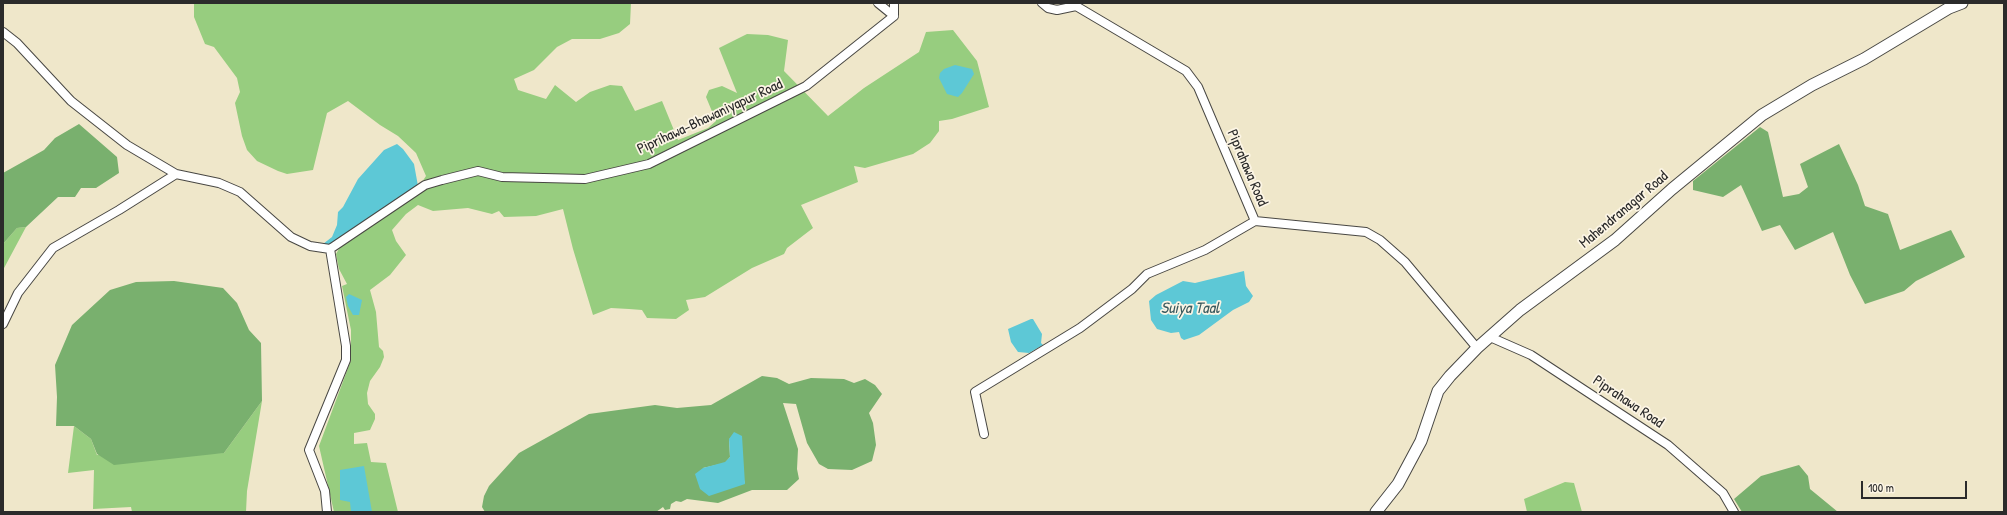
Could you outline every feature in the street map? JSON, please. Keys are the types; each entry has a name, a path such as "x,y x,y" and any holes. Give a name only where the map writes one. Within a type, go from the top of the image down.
{"street":[{"path":"878,3 894,16"},
{"path":"894,3 894,16"},
{"name":"Piprahawa Road","path":"1042,3 1048,8 1057,10 1076,6 1186,71 1198,87 1255,221 1366,232 1373,236 1405,262 1477,348"},
{"name":"Mahendranagar Road","path":"1376,512 1398,484 1421,441 1438,391 1477,348 1520,310 1615,240 1672,189 1762,115 1812,85 1864,59 1949,8 1962,3"},
{"name":"Piprihawa-Bhawaniyapur Road","path":"330,250 425,185 442,180 478,171 502,177 585,179 650,164 806,86 894,16"},
{"path":"3,32 17,43 71,101 127,145 176,174 219,183 240,192 291,237 310,246 330,250 346,346 346,360 310,450 316,470 325,491 327,512"},
{"path":"3,324 18,293 53,248 120,210 176,174"},
{"path":"984,434 975,392 1080,328 1132,289 1147,274 1205,250 1255,221"},
{"name":"Piprahawa Road","path":"1490,337 1531,355 1668,446 1723,493 1734,512"}],"green space":[{"path":"194,3 631,3 630,24 619,33 600,39 572,39 557,47 534,70 514,79 518,90 546,99 555,85 576,102 590,92 610,85 622,86 635,111 662,101 678,140 708,128 716,121 706,97 709,90 722,86 737,93 719,48 747,34 768,35 788,40 784,71 828,116 864,88 919,52 926,32 953,30 977,61 989,107 952,119 939,121 939,131 930,143 913,154 865,168 854,166 858,182 801,205 813,228 787,248 784,254 752,268 705,297 686,300 689,310 676,319 647,318 642,310 611,308 593,315 573,249 563,209 536,216 504,217 499,211 492,214 468,208 433,211 418,205 406,214 392,230 396,241 406,255 390,275 370,290 376,312 379,347 383,351 384,357 380,367 370,381 367,393 368,404 375,414 375,419 370,430 354,433 354,444 367,443 371,462 386,463 398,512 334,512 319,446 351,360 351,330 342,286 347,284 339,269 336,254 344,240 416,191 426,176 416,153 398,136 380,125 348,101 327,113 313,170 287,174 257,161 247,150 242,136 235,103 240,92 237,78 214,47 205,44 194,17"},
{"path":"79,124 117,157 119,173 96,188 81,188 75,197 58,197 26,227 17,228 3,244 3,173 44,150 55,138"},
{"path":"1760,127 1768,132 1783,197 1799,194 1808,187 1800,164 1839,144 1858,185 1865,206 1888,214 1900,250 1951,230 1965,257 1916,281 1904,291 1865,304 1850,275 1833,232 1795,250 1780,225 1762,231 1741,185 1723,197 1693,190 1693,181"},
{"path":"26,227 3,270 3,244 17,228"},
{"path":"174,281 223,288 237,303 249,330 261,343 262,401 224,453 114,465 97,454 91,439 74,426 56,426 57,397 55,365 72,325 110,290 136,282"},
{"path":"762,376 777,378 789,384 811,378 844,379 854,383 865,379 875,385 882,394 869,413 873,423 876,445 872,461 852,470 828,469 819,464 807,443 796,404 783,403 798,449 797,469 799,479 787,490 752,490 718,503 687,499 681,502 676,501 671,504 670,509 665,510 663,507 656,512 485,512 482,507 484,496 489,486 519,453 589,414 655,405 677,408 711,405","holes":["729,438 745,483 703,468 725,463 730,457"]},
{"path":"262,401 247,491 246,512 132,512 131,507 93,509 94,470 68,473 74,426 91,439 97,455 224,453"},
{"path":"1799,465 1808,476 1810,489 1838,512 1742,512 1734,499 1761,476"},
{"path":"1565,482 1574,483 1582,512 1527,512 1524,499"}],"water":[{"path":"955,65 972,69 974,74 958,97 947,94 939,78 940,73 944,69"},
{"path":"397,144 403,149 414,164 418,186 333,244 323,244 332,237 337,225 338,212 343,207 358,179 384,150"},
{"name":"Suiya Taal","path":"1244,271 1246,286 1253,296 1249,302 1233,310 1199,335 1184,340 1181,338 1179,332 1171,333 1157,329 1151,320 1149,301 1156,295 1183,281 1195,283"},
{"path":"349,294 362,300 359,315 353,315 348,306 346,297"},
{"path":"1033,319 1042,334 1041,343 1043,345 1029,353 1018,352 1011,342 1008,329"},
{"path":"734,432 742,436 745,484 709,496 700,489 695,474 703,468 725,462 730,457 729,439"},
{"path":"364,466 372,512 351,512 350,502 340,500 340,470"}]}
